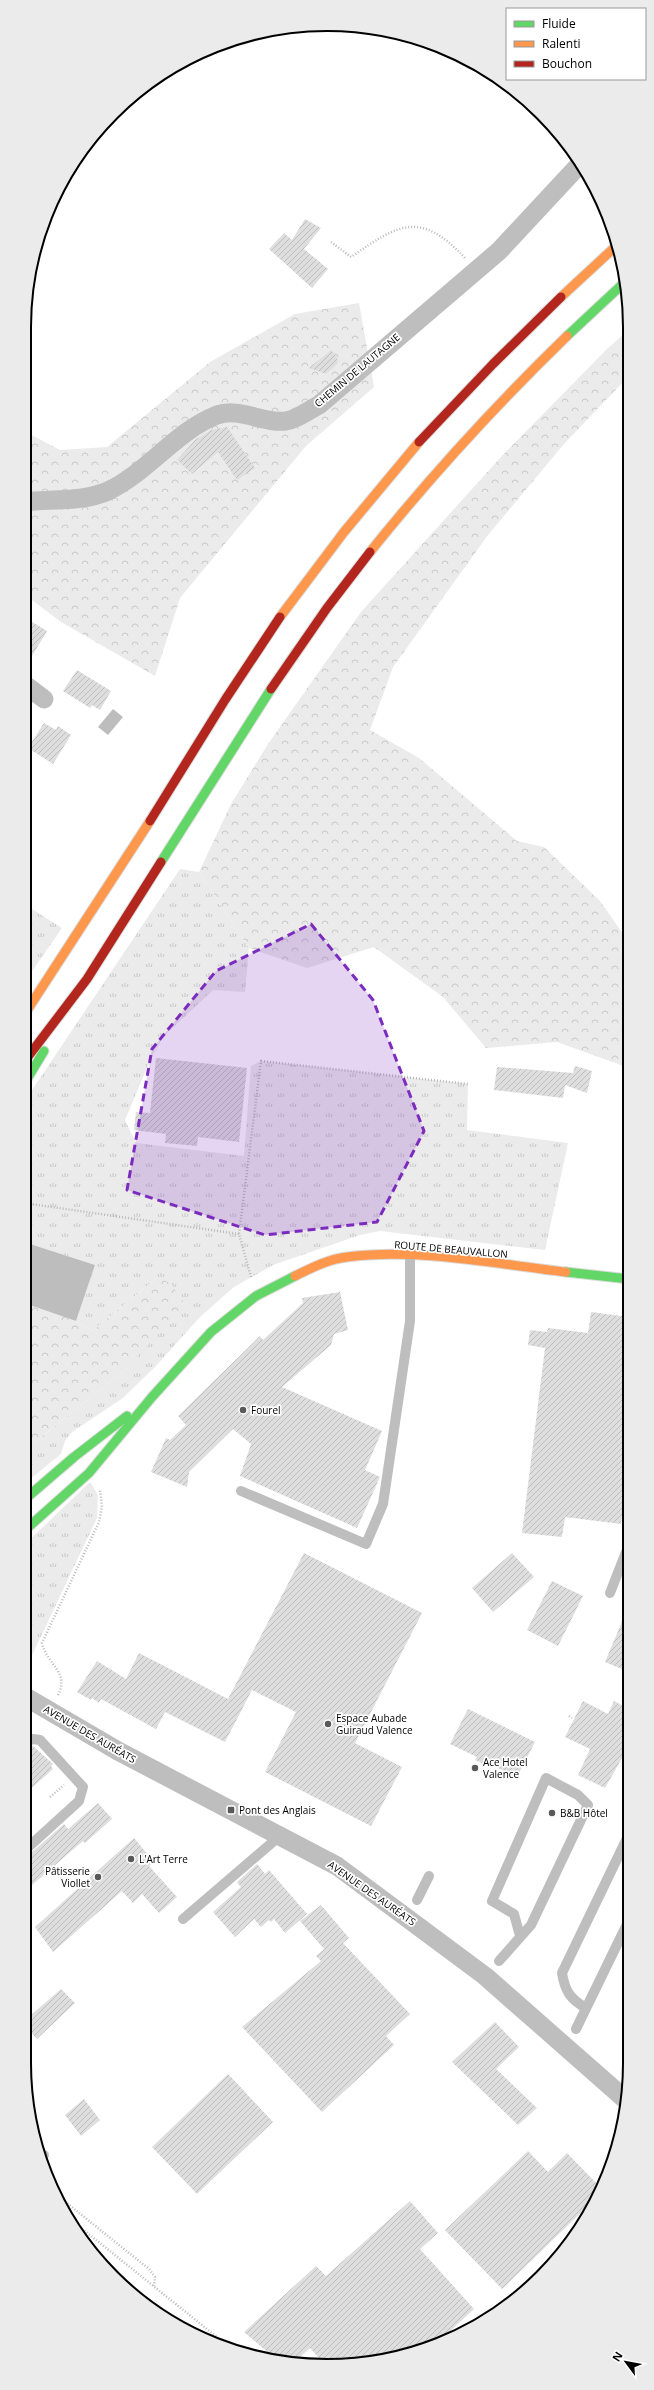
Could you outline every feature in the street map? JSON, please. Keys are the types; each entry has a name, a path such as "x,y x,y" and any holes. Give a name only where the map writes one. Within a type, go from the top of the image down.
{"main road":[{"path":"31,1005 113,882 217,712 308,578 392,472 451,407 514,341 613,249"},
{"path":"31,1072 83,985 138,902 243,729 293,655 370,551 425,483 515,386 620,287"},
{"path":"31,1053 83,985"},
{"name":"ROUTE DE BEAUVALLON","path":"152,1397 211,1332 256,1296 315,1266 346,1257 410,1254 623,1278"},
{"path":"31,1494 74,1457 152,1397"},
{"path":"31,1525 89,1473 113,1446 152,1397"}],"street":[{"name":"CHEMIN DE LAUTAGNE","path":"31,501 79,498 107,491 144,468 198,424 219,414 234,413 287,422 318,405 499,251 576,168"},
{"path":"31,689 44,699"},
{"name":"AVENUE DES AURÉATS","path":"31,1700 118,1751 337,1866 452,1950 526,2011 621,2095"}],"lane":[{"path":"241,1491 366,1544 383,1504 410,1321 410,1254"},
{"path":"610,1593 623,1560"},
{"path":"31,1739 40,1740 83,1787 79,1801 31,1844"},
{"path":"499,1961 531,1925 588,1805 578,1795 546,1778 492,1901 514,1914 520,1936"},
{"path":"183,1919 280,1835"},
{"path":"586,2008 573,2001 564,1986 562,1973 623,1847"},
{"path":"417,1900 430,1876"},
{"path":"576,2028 623,1932"}],"path":[{"path":"331,242 351,257 385,234 410,226 431,229 451,242 477,270"},
{"path":"256,1296 239,1234 261,1061 468,1084"},
{"path":"31,1204 239,1234"},
{"path":"48,1710 62,1687 62,1677 44,1652 42,1643 98,1522 102,1495 97,1483"},
{"path":"568,1716 572,1718"},
{"path":"58,1784 62,1788"},
{"path":"50,1797 65,1784"},
{"path":"67,2203 149,2269 155,2277 154,2286"},
{"path":"82,2229 217,2337"}],"highlighted area":[{"path":"311,924 373,1000 424,1131 377,1222 265,1235 127,1190 152,1049 216,971"}],"green space":[{"path":"359,303 374,387 306,446 180,598 155,676 61,622 31,599 31,435 60,450 107,447 210,362 295,314"},
{"path":"623,335 623,382 564,444 488,535 393,667 370,730 419,758 517,841 544,847 600,901 623,934 623,1066 557,1042 486,1048 443,997 374,947 307,968 249,948 199,872 231,804 268,744 361,612 500,458"},
{"path":"180,869 199,872 249,948 245,992 213,990 164,1036 152,1056 125,1120 136,1143 244,1156 251,1066 261,1061 468,1084 467,1130 568,1143 545,1250 380,1231 360,1235 273,1265 234,1287 200,1317 155,1367 123,1398 72,1432 65,1441 61,1454 31,1478 31,1445 127,1368 158,1277 92,1331 76,1321 95,1265 31,1244 31,1092"},
{"path":"31,908 62,928 31,973"},
{"path":"158,1277 171,1284 185,1304 127,1368 31,1445 31,1305 76,1321 92,1331"},
{"path":"90,1482 98,1495 97,1518 31,1657 31,1538"}],"shaded area":[{"path":"113,709 123,717 108,735 98,727"},
{"path":"31,1244 95,1265 76,1321 31,1305"}],"building":[{"path":"305,219 321,228 304,249 328,269 312,288 269,249 284,233 292,240"},
{"path":"331,350 337,357 338,363 326,374 309,368"},
{"path":"227,427 255,468 237,480 218,452 192,474 177,460 195,440 211,430"},
{"path":"31,621 47,631 31,657"},
{"path":"77,670 111,691 100,710 92,705 90,708 63,691"},
{"path":"44,723 56,730 58,726 71,735 53,764 31,750 31,743"},
{"path":"156,1058 247,1068 239,1142 198,1137 197,1146 165,1143 166,1134 134,1130 136,1112 150,1113"},
{"path":"575,1066 592,1071 587,1093 565,1085 563,1098 494,1090 497,1067 573,1073"},
{"name":"Fourel","path":"340,1292 348,1330 334,1334 331,1345 282,1387 382,1431 365,1470 380,1477 357,1528 240,1476 251,1444 233,1429 189,1472 187,1487 151,1472 166,1438 170,1440 186,1425 178,1416 260,1336 263,1340 303,1303 302,1298"},
{"path":"591,1312 623,1316 623,1507 621,1524 565,1517 562,1537 522,1533 545,1348 528,1345 530,1330 547,1332 548,1328 588,1333"},
{"path":"304,1553 422,1613 355,1743 402,1767 371,1826 265,1772 296,1712 252,1690 225,1742 165,1712 156,1729 101,1699 99,1703 92,1698 91,1700 77,1692 97,1661 126,1679 139,1653 228,1699"},
{"path":"512,1553 534,1577 493,1612 472,1588"},
{"path":"552,1581 583,1596 558,1646 527,1630"},
{"path":"623,1619 623,1670 605,1662"},
{"path":"583,1701 608,1714 614,1701 623,1706 623,1756 605,1788 578,1775 590,1749 565,1737"},
{"path":"468,1709 535,1742 517,1777 494,1766 493,1768 475,1760 477,1757 450,1744"},
{"path":"33,1746 53,1764 51,1766 53,1769 31,1789 31,1747"},
{"path":"98,1803 112,1819 85,1843 83,1841 31,1886 31,1853 64,1824 68,1829"},
{"path":"134,1838 154,1862 149,1866 177,1897 159,1913 142,1894 133,1903 122,1891 53,1952 35,1927"},
{"path":"257,1864 265,1874 269,1870 307,1914 285,1933 274,1919 271,1922 269,1920 261,1927 254,1919 235,1937 213,1912 241,1887 237,1882"},
{"path":"321,1905 349,1938 343,1943 410,2014 386,2036 394,2045 322,2112 242,2027 321,1961 316,1956 324,1949 300,1921"},
{"path":"61,1989 75,2003 37,2039 31,2033 31,2015"},
{"path":"495,2022 519,2047 496,2069 537,2108 518,2125 452,2062"},
{"path":"228,2074 273,2122 197,2194 152,2147"},
{"path":"84,2099 100,2120 81,2136 65,2115"},
{"path":"528,2151 548,2172 567,2153 597,2184 583,2210 502,2289 445,2230"},
{"path":"410,2201 438,2233 420,2249 474,2309 449,2332 422,2343 385,2353 346,2358 319,2359 310,2348 300,2357 268,2353 244,2332 316,2266 326,2276"}],"traffic: fast":[{"path":"567,336 620,287"},
{"path":"161,862 271,689"},
{"path":"31,1072 44,1051"},
{"path":"566,1272 623,1278"},
{"path":"31,1525 89,1473 152,1397 211,1332 256,1296 295,1276"},
{"path":"31,1494 74,1457 127,1416"}],"traffic: slow":[{"path":"561,297 613,249"},
{"path":"370,552 465,441 567,336"},
{"path":"280,617 344,532 419,442"},
{"path":"31,1004 150,821"},
{"path":"295,1276 327,1262 347,1257 402,1254 457,1258 566,1272"}],"traffic: jam":[{"path":"419,442 493,364 561,297"},
{"path":"271,689 327,608 370,552"},
{"path":"150,821 225,700 280,617"},
{"path":"31,1053 87,979 161,862"}],"place":[{"name":"Fourel","path":"243,1410"},
{"name":"Espace Aubade Guiraud Valence","path":"328,1724"},
{"name":"Ace Hotel Valence","path":"475,1768"},
{"name":"Pont des Anglais","path":"231,1810"},
{"name":"B&B Hôtel","path":"552,1813"},
{"name":"L'Art Terre","path":"131,1859"},
{"name":"Pâtisserie Viollet","path":"98,1877"}]}
